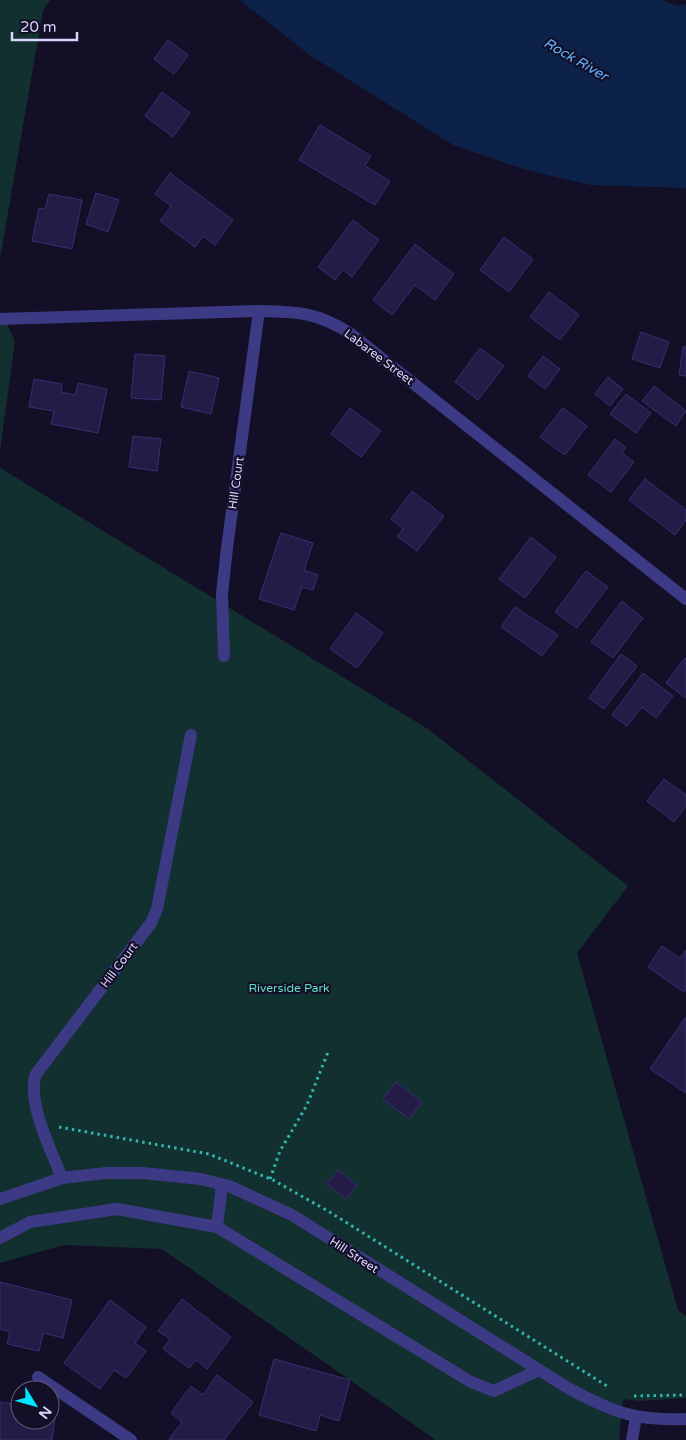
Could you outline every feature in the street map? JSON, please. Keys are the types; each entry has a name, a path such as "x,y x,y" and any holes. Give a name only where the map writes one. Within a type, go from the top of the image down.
{"street":[{"name":"Labaree Street","path":"0,319 259,311 314,315 331,321 351,334 686,599"},
{"name":"Hill Court","path":"224,656 222,594 259,311"},
{"name":"Hill Court","path":"62,1178 41,1124 32,1084 36,1074 146,929 158,909 191,735"},
{"name":"Hill Street","path":"0,1198 62,1178 106,1173 143,1172 201,1179 222,1184 257,1197 292,1215 539,1370 600,1405 624,1415 659,1420 686,1419"},
{"path":"217,1227 222,1184"},
{"path":"0,1238 30,1222 116,1209 217,1227 471,1382 494,1391 539,1370"},
{"path":"38,1377 131,1440"},
{"path":"632,1440 636,1416"}],"path":[{"path":"270,1179 280,1150 307,1106 328,1052"}],"green space":[{"path":"0,0 50,0 43,10 0,259"},
{"path":"0,310 15,341 0,451"},
{"name":"Riverside Park","path":"0,468 428,729 628,886 577,953 678,1310 686,1316 686,1398 640,1401 623,1399 619,1440 436,1440 162,1249 64,1245 0,1263"}],"water":[{"name":"Rock River","path":"240,0 661,0 678,6 686,4 686,188 590,185 523,169 453,145 311,56"}],"building":[{"path":"168,40 188,55 174,74 154,59"},
{"path":"162,92 190,113 173,137 145,116"},
{"path":"320,125 371,156 365,166 390,181 375,205 299,160"},
{"path":"170,173 233,220 215,245 203,236 195,247 160,221 171,206 155,194"},
{"path":"96,193 119,200 108,232 86,224"},
{"path":"49,194 82,200 72,249 32,241 39,208 45,209"},
{"path":"353,220 379,240 352,277 343,270 335,280 318,267"},
{"path":"504,237 533,259 509,292 480,270"},
{"path":"415,244 454,274 435,300 415,285 392,315 373,300"},
{"path":"549,292 579,315 560,340 530,317"},
{"path":"641,332 669,342 660,368 632,359"},
{"path":"683,347 686,347 686,376 679,375"},
{"path":"480,348 504,366 478,400 455,382"},
{"path":"135,354 165,356 161,400 131,398"},
{"path":"543,356 560,369 545,389 528,376"},
{"path":"189,371 219,378 211,414 181,407"},
{"path":"608,377 623,389 610,406 595,394"},
{"path":"34,379 62,384 61,392 75,395 78,383 107,389 98,433 51,424 54,411 29,407"},
{"path":"654,386 686,411 676,426 642,401"},
{"path":"626,394 651,413 636,433 610,414"},
{"path":"350,408 381,431 361,457 331,434"},
{"path":"563,408 587,426 565,455 540,437"},
{"path":"133,436 161,439 157,471 129,467"},
{"path":"615,439 626,448 622,453 634,462 611,492 588,475"},
{"path":"645,479 686,510 686,520 675,535 629,500"},
{"path":"412,491 444,516 417,551 397,536 403,529 391,519"},
{"path":"281,533 313,543 304,570 318,575 313,590 302,587 294,610 259,599"},
{"path":"531,537 556,557 525,598 499,579"},
{"path":"586,571 608,587 577,628 555,612"},
{"path":"622,601 643,618 613,658 591,642"},
{"path":"515,607 558,635 542,656 501,627"},
{"path":"356,613 383,633 357,668 330,649"},
{"path":"621,654 637,666 604,709 589,698"},
{"path":"686,659 686,698 666,683"},
{"path":"643,673 673,696 656,718 642,707 627,726 612,715"},
{"path":"664,779 686,795 686,806 674,822 647,801"},
{"path":"662,946 680,958 686,950 686,989 684,992 648,967"},
{"path":"686,1019 686,1093 650,1069"},
{"path":"396,1082 422,1102 409,1119 383,1099"},
{"path":"338,1170 357,1185 346,1199 327,1184"},
{"path":"0,1282 72,1300 63,1338 43,1333 39,1351 7,1344 10,1332 0,1329"},
{"path":"182,1299 231,1337 207,1369 196,1360 189,1368 163,1349 170,1339 158,1331"},
{"path":"110,1300 146,1327 135,1343 146,1351 126,1378 114,1370 100,1389 64,1363"},
{"path":"274,1359 350,1380 339,1421 320,1415 316,1431 259,1415"},
{"path":"217,1375 253,1402 224,1440 169,1439 182,1422 171,1413 191,1386 203,1395"},
{"path":"0,1402 10,1404 10,1430 53,1430 52,1440 0,1440"}]}
